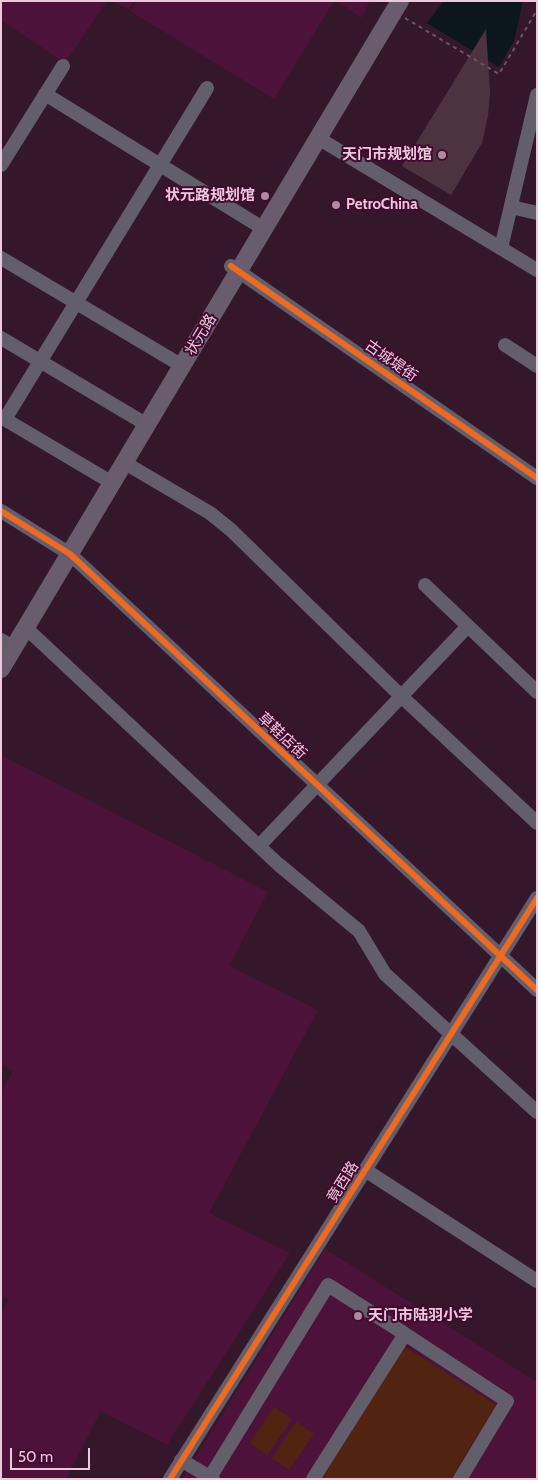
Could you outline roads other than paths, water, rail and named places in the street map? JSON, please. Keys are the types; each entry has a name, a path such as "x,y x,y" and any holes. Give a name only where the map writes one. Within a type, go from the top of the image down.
{"main road":[{"name":"状元路","path":"1,669 26,628 104,478 174,361 318,138 394,5"},
{"name":"状元路","path":"3,645 125,463 235,269 256,224 394,5"}],"street":[{"path":"1,165 63,66"},
{"path":"104,478 3,418 207,88"},
{"path":"45,94 256,224"},
{"path":"501,248 537,95"},
{"path":"318,138 537,270"},
{"path":"511,207 537,213"},
{"path":"1,258 174,361"},
{"name":"古城堤街","path":"235,269 537,478"},
{"path":"1,338 139,420"},
{"path":"505,345 537,366"},
{"path":"125,463 210,513 231,530 401,696 537,823"},
{"name":"草鞋店街","path":"1,511 66,551 500,958 537,990"},
{"path":"425,585 537,692"},
{"path":"259,846 468,626"},
{"path":"26,628 259,846 359,931 385,974 537,1112"},
{"name":"竟西路","path":"170,1479 537,898"},
{"path":"365,1170 537,1281"},
{"path":"181,1460 211,1478 328,1285 507,1401 460,1479"},
{"path":"313,1479 405,1334"}],"place":[{"name":"天门市规划馆","path":"442,155"},
{"name":"状元路规划馆","path":"265,196"},
{"name":"PetroChina","path":"336,205"},
{"name":"天门市陆羽小学","path":"358,1316"}]}
